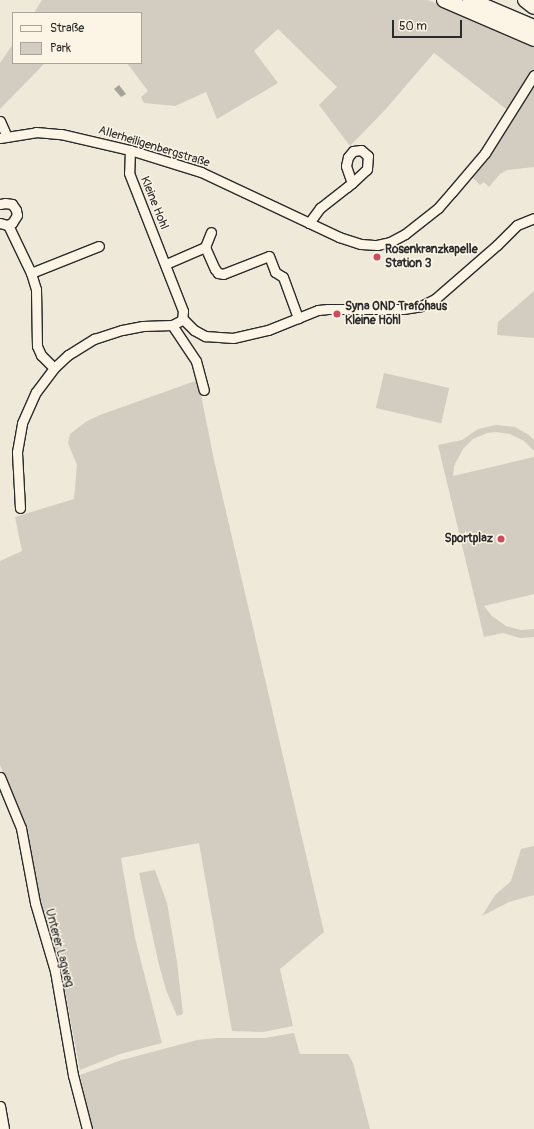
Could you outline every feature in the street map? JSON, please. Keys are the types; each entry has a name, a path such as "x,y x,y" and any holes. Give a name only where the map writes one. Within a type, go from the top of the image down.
{"highway":[{"path":"444,0 504,20 534,27"},
{"path":"470,0 534,39"},
{"path":"525,0 534,7"}],"street":[{"name":"Allerheiligenbergstraße","path":"4,138 36,132 61,134 130,150 201,172 339,237 365,245 384,244 405,234 438,208 466,177 485,153 534,75"},
{"path":"0,121 4,138"},
{"name":"Kleine Hohl","path":"130,150 129,173 180,301 184,313 183,319"},
{"path":"308,223 320,208 352,182"},
{"path":"0,204 10,204 16,210 15,220 4,224 31,272 36,289 37,346 41,355 54,368"},
{"path":"20,508 17,451 22,423 36,392 54,368 68,355 94,339 122,330 143,326 172,325 183,319 198,333 218,338 253,334 328,309 403,309 429,303 497,245 517,225 534,218"},
{"path":"166,264 205,247 211,232"},
{"path":"31,272 99,246"},
{"path":"205,247 215,269 221,274 233,271 269,256 275,272 283,277 298,318"},
{"path":"172,325 196,361 204,390"},
{"name":"Unterer Lagweg","path":"0,777 21,828 35,903 55,971 73,1075 87,1129"},
{"path":"0,1106 4,1129"}],"green space":[{"path":"42,0 428,0 534,46 534,167 507,170 500,174 489,187 484,182 480,185 472,177 480,168 514,115 434,53 385,110 350,146 319,105 337,87 278,29 254,51 278,83 217,119 206,92 175,106 144,103 141,97 148,91 128,64 142,64 142,12 35,12"},
{"path":"12,45 12,64 44,64 0,109 0,63"},
{"path":"534,291 534,338 497,335 498,322"},
{"path":"384,373 449,388 441,423 376,408"},
{"path":"198,380 214,460 324,932 280,969 293,1026 263,1032 232,1031 199,843 121,858 135,938 162,1043 120,1054 80,1070 61,970 39,902 25,828 0,765 0,561 22,551 15,517 74,499 77,465 68,443 70,434 87,421 100,415"},
{"name":"Sportplaz","path":"496,425 515,427 529,435 534,440 534,451 524,441 510,434 496,432 487,433 473,439 463,449 454,466 453,476 534,457 534,594 484,606 492,616 506,626 521,630 534,629 534,637 520,638 503,633 484,637 438,445 462,440 478,429"},
{"path":"534,846 534,895 509,902 482,916 495,895 511,881 521,849"},
{"path":"155,870 167,903 177,962 183,1014 177,1016 166,990 158,961 139,873"},
{"path":"294,1033 300,1054 348,1054 353,1063 370,1129 92,1129 80,1075 122,1060 197,1040 217,1038 265,1038"}],"shaded area":[{"path":"119,85 126,94 121,97 114,89"}],"place":[{"name":"Rosenkranzkapelle Station 3","path":"377,257"},
{"name":"Syna OND Trafohaus Kleine Hohl","path":"337,314"},
{"name":"Sportplaz","path":"501,539"}]}
